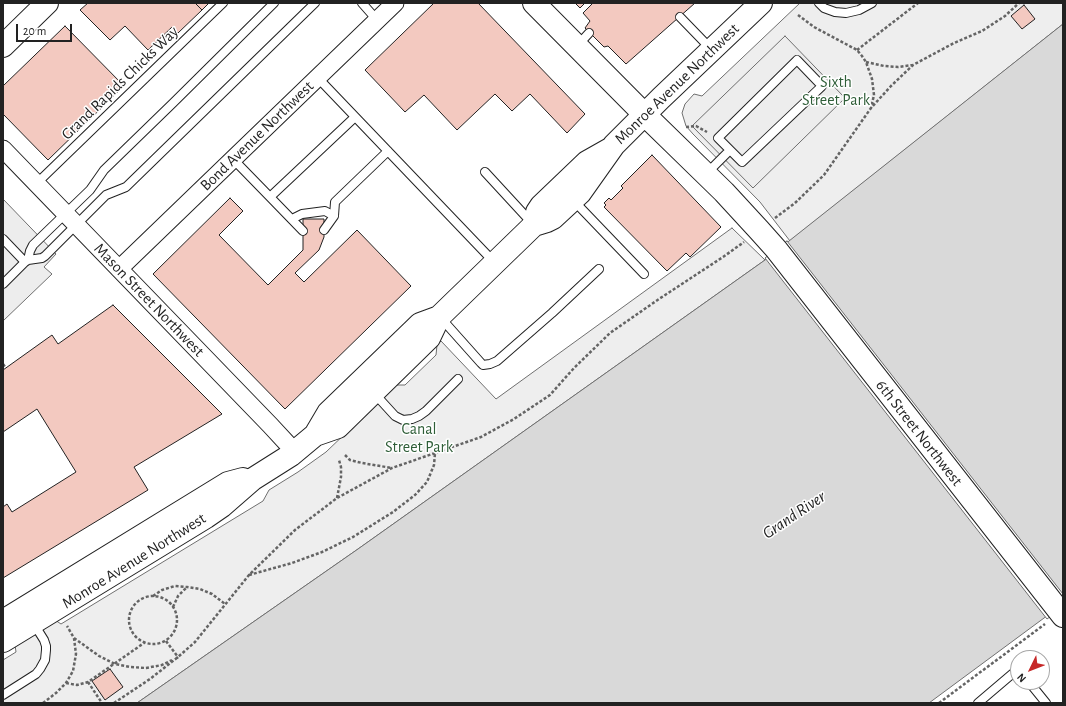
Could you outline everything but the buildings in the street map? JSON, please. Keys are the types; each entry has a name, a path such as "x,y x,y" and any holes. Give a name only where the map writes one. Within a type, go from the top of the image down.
{"main road":[{"path":"3,46 47,3"},
{"name":"6th Street Northwest","path":"534,3 583,39 645,115 706,174 776,249 1061,614"},
{"name":"Monroe Avenue Northwest","path":"315,435 338,427 374,393 429,338 439,317 534,225 553,218 580,193 610,149 762,3"},
{"name":"Monroe Avenue Northwest","path":"534,225 540,206 588,162 610,149"},
{"name":"Monroe Avenue Northwest","path":"3,621 125,556 210,514 260,475 295,452 315,435 328,413 420,324 439,317"},
{"name":"Monroe Avenue Northwest","path":"3,641 33,622 125,556"}],"street":[{"name":"Bond Avenue Northwest","path":"119,269 318,78 377,20 390,5"},
{"name":"Mason Street Northwest","path":"3,149 295,452"}],"lane":[{"name":"Grand Rapids Chicks Way","path":"36,184 223,3"},
{"path":"27,261 42,258 44,256 71,220 104,170 274,3"},
{"path":"3,284 27,261 33,245 106,196 126,187 315,3"},
{"path":"362,3 377,20"},
{"path":"819,3 824,8 835,12 846,13 859,10 872,3"},
{"path":"680,17 712,50"},
{"path":"797,60 822,86 742,162 718,138 797,60"},
{"path":"318,78 495,263"},
{"path":"270,197 354,117"},
{"path":"706,174 730,150"},
{"path":"324,230 334,216 335,202 388,151"},
{"path":"233,159 303,231"},
{"path":"485,172 534,225"},
{"path":"572,199 644,274"},
{"path":"292,219 302,214 325,211 334,216"},
{"path":"3,239 27,261"},
{"path":"439,317 483,365 490,364 497,361 599,269"},
{"path":"374,393 395,416 403,420 412,419 420,416 426,411 458,379"},
{"path":"3,695 36,674 45,660 46,646 33,622"},
{"path":"978,703 1010,676"},
{"path":"1036,690 1046,703"}],"path":[{"path":"857,50 918,3"},
{"path":"771,221 795,203 824,176 871,108 913,65 954,43 982,32 1005,16 1019,3"},
{"path":"798,15 814,27 857,50 866,62 872,79 874,95 871,108"},
{"path":"866,62 898,67 913,65"},
{"path":"685,127 696,126 718,138"},
{"path":"114,703 150,679 195,642 249,575 295,530 337,498 392,468 481,437 514,420 550,395 574,368 610,333 749,238"},
{"path":"3,364 6,368"},
{"path":"249,575 292,563 322,552 353,537 393,512 415,495 427,482 434,465 435,453"},
{"path":"344,455 350,460 392,468"},
{"path":"337,498 341,477 341,467 338,460"},
{"path":"153,596 161,598 173,607 177,621 172,635 166,641 152,645 137,639 129,624 129,616 132,608 137,602 153,596 162,590 175,586 200,589 212,594 225,604"},
{"path":"173,607 178,596 186,587"},
{"path":"939,703 1061,614"},
{"path":"44,703 66,684 73,671 76,654 74,638 67,626"},
{"path":"74,638 99,656 115,664 130,667 146,668 162,665 178,657"},
{"path":"166,641 178,657"},
{"path":"66,684 77,685 88,682 144,643"},
{"path":"88,682 102,703"}],"green space":[{"name":"Sixth Street Park","path":"800,3 1063,3 1063,24 790,241 760,202 686,126 682,113 685,104 694,94 702,96"},
{"name":"Canal Street Park","path":"732,228 765,260 358,549 137,703 3,703 3,660 16,652 15,645 55,620 61,624 263,501 269,490 326,452 396,385 405,385 436,355 437,345 441,341 496,399"}],"shaded area":[{"path":"785,36 845,98 753,188 692,126"},
{"path":"3,199 56,254 44,267 52,274 3,321"}],"water":[{"name":"Grand River","path":"1063,24 1063,604 929,703 137,703 358,549 765,260"}],"pier":[{"path":"787,241 1063,594 1063,607 1047,619 765,258"}]}
